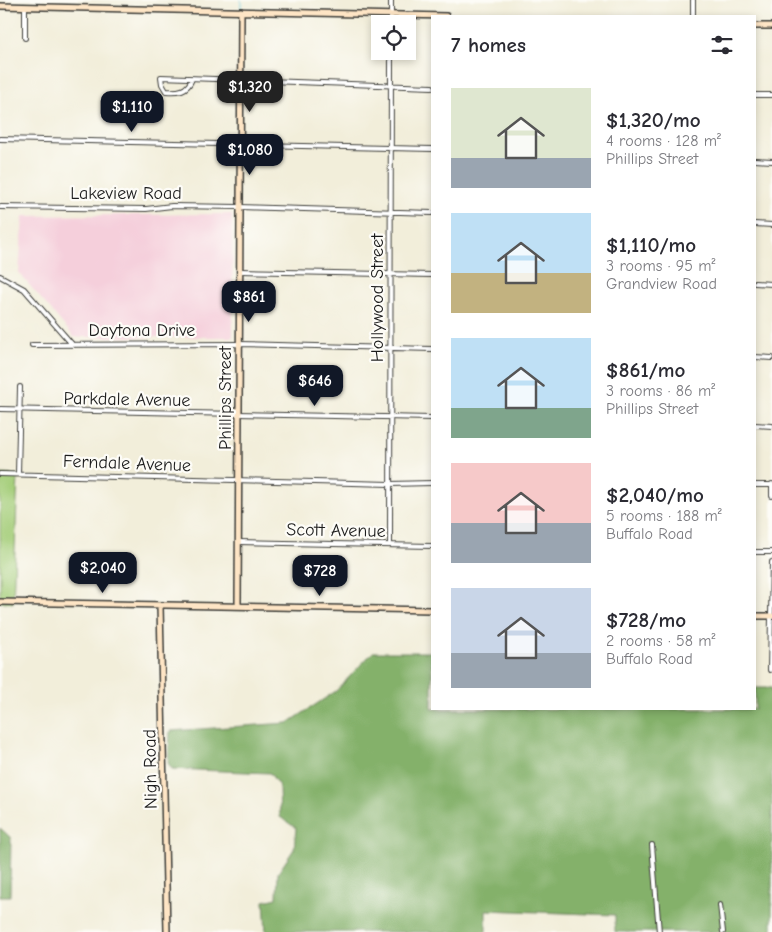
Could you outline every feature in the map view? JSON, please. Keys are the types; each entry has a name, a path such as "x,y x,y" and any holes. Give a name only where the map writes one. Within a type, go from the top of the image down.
{"street":[{"path":"0,6 391,15 391,0"},
{"path":"693,0 693,15"},
{"path":"25,7 25,38"},
{"name":"Phillips Street","path":"238,606 239,11"},
{"path":"416,15 431,16"},
{"path":"756,26 772,26"},
{"name":"Hollywood Street","path":"390,545 391,60"},
{"path":"192,78 184,89 178,92 166,91 161,77 192,78 240,81 431,86"},
{"path":"756,95 772,95"},
{"path":"0,139 431,149"},
{"path":"756,160 772,161"},
{"name":"Lakeview Road","path":"0,207 146,209 172,206 431,213"},
{"path":"756,224 772,225"},
{"path":"240,271 431,274"},
{"name":"Daytona Drive","path":"0,276 24,289 71,344 239,344 431,349"},
{"path":"756,283 772,284"},
{"path":"32,345 71,344"},
{"path":"756,357 772,358"},
{"path":"18,474 20,387"},
{"name":"Parkdale Avenue","path":"0,410 431,418"},
{"path":"756,425 772,426"},
{"name":"Ferndale Avenue","path":"0,474 390,484 431,483"},
{"path":"756,485 772,484 772,496"},
{"name":"Scott Avenue","path":"238,542 431,546"},
{"path":"756,552 772,552"},
{"path":"770,670 772,562"},
{"path":"0,602 431,610"},
{"name":"Nigh Road","path":"160,605 167,932"},
{"path":"756,616 771,616"},
{"path":"652,845 659,932"},
{"path":"720,905 723,932"}],"shaded area":[{"path":"232,214 233,337 74,337 19,273 23,216"}],"green space":[{"path":"0,474 18,475 13,603 0,602"},
{"path":"373,652 431,652 431,710 756,710 756,688 772,688 772,932 615,932 615,915 486,910 486,932 266,932 264,901 277,898 278,873 294,849 296,828 280,817 279,786 270,773 172,769 168,763 170,731 288,723 336,691"},
{"path":"0,828 11,838 10,896 0,896"}],"waterway":[{"path":"241,0 241,10"}]}
